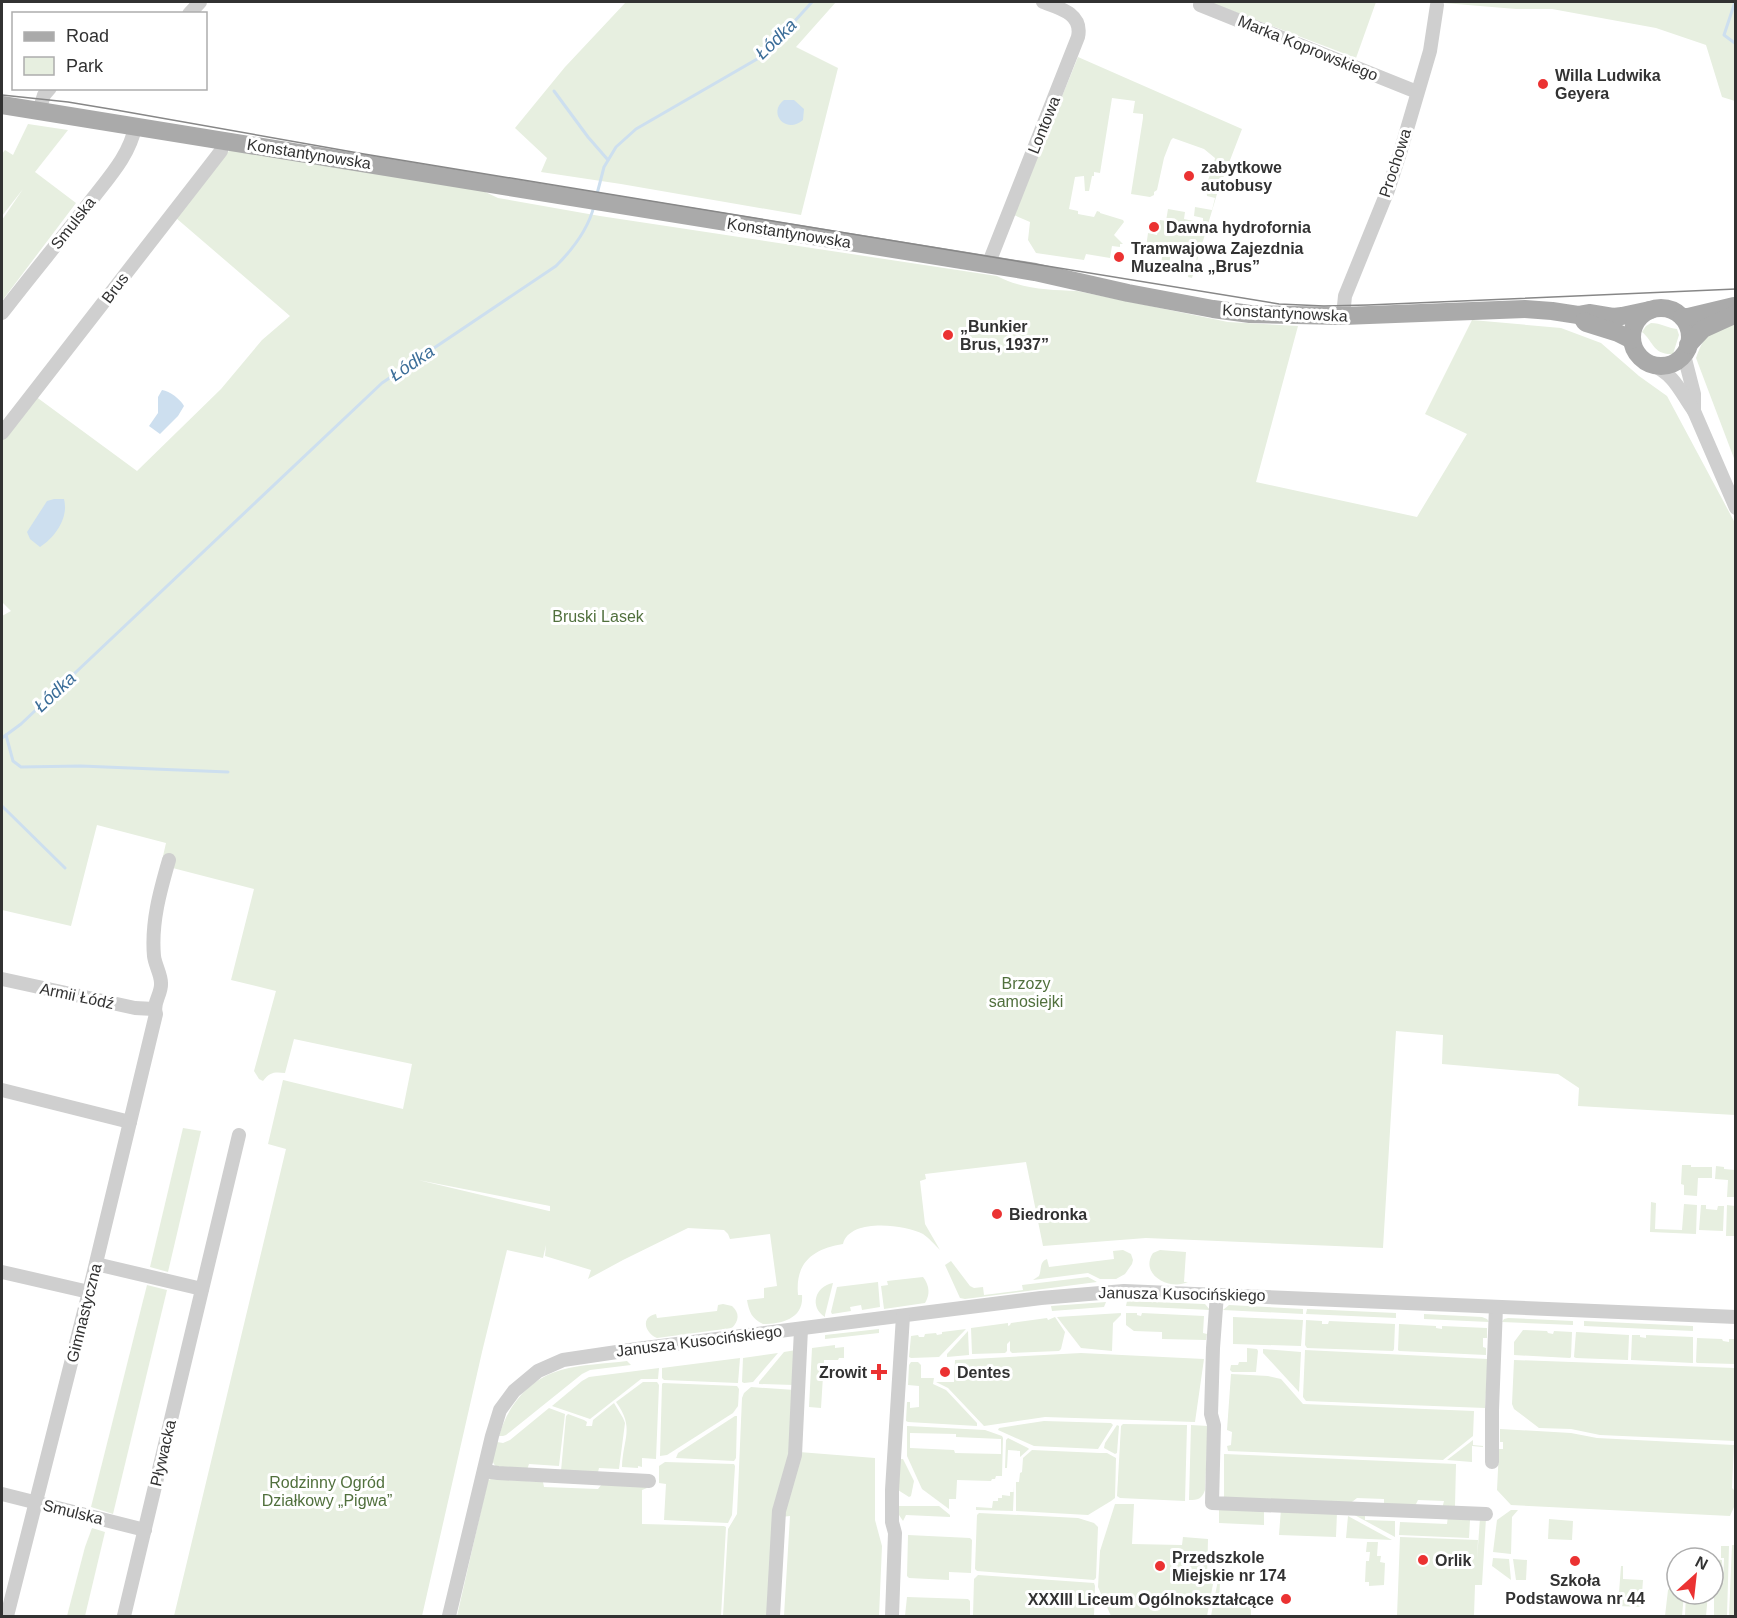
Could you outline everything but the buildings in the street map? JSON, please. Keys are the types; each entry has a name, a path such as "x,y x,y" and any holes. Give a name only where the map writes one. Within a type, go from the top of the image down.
{"main road":[{"name":"Konstantynowska","path":"2,105 1035,272 1229,312 1284,316 1343,316 1539,309 1578,315 1589,313 1601,316 1622,316 1650,310"},
{"path":"1682,317 1731,306 1736,307"},
{"path":"1687,347 1689,330 1682,317 1669,309 1659,308 1641,315 1632,331 1632,340 1640,357 1651,364 1660,365 1674,362 1681,357 1703,329 1736,314"},
{"name":"Konstantynowska","path":"1578,315 1586,323 1632,340"}],"street":[{"name":"Lontowa","path":"988,265 1078,37 1079,26 1073,16 1043,2"},
{"name":"Marka Koprowskiego","path":"1200,5 1417,92"},
{"name":"Prochowa","path":"1343,316 1345,296 1388,190 1430,51 1437,5"},
{"path":"39,111 43,97 48,90"},
{"name":"Smulska","path":"2,313 114,170 130,145 135,127"},
{"name":"Brus","path":"2,433 221,151 223,140"},
{"path":"1687,347 1685,359 1694,394 1694,411"},
{"path":"1651,364 1664,371 1675,381 1694,411 1736,508"},
{"name":"Gimnastyczna","path":"8,1617 156,1014 154,1009 161,981 154,959 153,931 168,860"},
{"name":"Armii Łódź","path":"2,979 135,1008 154,1009"},
{"path":"2,1090 130,1122"},
{"name":"Pływacka","path":"124,1617 239,1135"},
{"path":"96,1264 202,1289"},
{"path":"2,1272 89,1292"},
{"name":"Janusza Kusocińskiego","path":"449,1617 500,1410 514,1391 529,1377 554,1363 577,1358 1088,1293 1139,1291 1736,1317"},
{"path":"1217,1294 1210,1414 1214,1425 1212,1503 1486,1514"},
{"path":"1492,1462 1496,1307"},
{"path":"892,1617 894,1533 892,1490 903,1316"},
{"path":"773,1617 779,1511 795,1455 801,1329"},
{"path":"484,1471 649,1481"},
{"name":"Smulska","path":"2,1494 145,1530"}],"green space":[{"path":"626,2 836,2 796,47 838,68 801,215 541,172 547,158 515,128 565,67"},
{"path":"1209,2 1376,2 1356,58"},
{"path":"1432,2 1735,2 1735,101 1722,97 1706,45 1656,28 1552,9 1516,9"},
{"path":"1078,57 1242,129 1217,194 1192,278 1188,277 1191,261 1196,261 1197,256 1192,255 1192,250 1172,248 1169,264 1174,265 1173,273 1160,271 1163,250 1146,247 1148,233 1157,235 1160,220 1166,221 1168,209 1185,212 1184,219 1203,223 1203,218 1194,216 1195,207 1212,210 1215,198 1207,196 1207,190 1215,158 1204,149 1173,138 1164,158 1154,195 1150,197 1131,194 1143,118 1143,114 1133,113 1135,101 1112,98 1100,173 1094,172 1089,191 1085,191 1084,176 1075,177 1069,209 1078,211 1078,214 1094,217 1097,211 1123,220 1124,222 1114,235 1123,244 1120,244 1120,247 1112,246 1110,258 1086,254 1084,260 1036,253 1028,240 1030,222 1014,215"},
{"path":"28,124 68,130 35,172 76,203 2,301 2,220 23,189 2,216 2,154 5,150 13,155"},
{"path":"232,149 481,190 498,198 600,216 997,276 1026,286 1077,291 1228,322 1298,326 1256,482 1417,517 1467,434 1425,414 1472,320 1561,328 1601,343 1639,376 1667,396 1735,523 1735,1115 1578,1106 1579,1088 1558,1074 1442,1064 1443,1035 1396,1031 1383,1248 1146,1238 1043,1246 1026,1162 925,1174 926,1179 920,1181 925,1224 940,1250 923,1234 914,1230 878,1225 855,1230 847,1236 843,1244 823,1249 808,1259 803,1266 798,1284 798,1295 802,1295 800,1309 791,1318 778,1323 763,1324 756,1320 750,1312 747,1300 764,1298 764,1288 777,1286 770,1234 730,1239 724,1230 688,1228 588,1279 591,1270 545,1256 546,1245 543,1258 507,1250 422,1616 174,1616 286,1149 268,1144 283,1080 403,1109 412,1064 294,1039 285,1073 272,1073 263,1081 259,1079 254,1071 276,991 231,980 254,889 161,865 166,843 97,825 71,926 2,910 2,616 11,611 2,602 2,440 35,396 137,471 221,389 262,340 290,316 176,218 225,154","holes":["418,1180 550,1206 549,1211"]},
{"path":"1735,320 1735,461 1696,358 1710,334"},
{"path":"1651,323 1677,329 1679,335 1673,354 1666,354 1658,350 1642,332"},
{"path":"183,1128 201,1131 168,1272 150,1267"},
{"path":"1682,1165 1712,1167 1712,1178 1698,1178 1697,1196 1684,1195 1684,1185 1681,1184"},
{"path":"1716,1166 1735,1170 1735,1197 1727,1197 1728,1180 1715,1179"},
{"path":"1651,1202 1656,1203 1655,1229 1682,1230 1684,1204 1697,1205 1696,1234 1650,1232"},
{"path":"1701,1205 1706,1205 1706,1209 1717,1210 1718,1206 1724,1206 1723,1231 1699,1230"},
{"path":"1727,1205 1735,1206 1735,1236 1726,1236"},
{"path":"1123,1250 1131,1254 1133,1260 1125,1274 1116,1279 1100,1279 1088,1273 1033,1280 1039,1276 1042,1264 1047,1259 1049,1267 1114,1259 1113,1251"},
{"path":"1160,1250 1186,1252 1184,1282 1188,1282 1173,1284 1158,1279 1153,1274 1150,1261 1153,1253"},
{"path":"951,1261 970,1286 983,1287 984,1295 1023,1290 1022,1285 1088,1277 1097,1282 965,1299 960,1298 945,1265"},
{"path":"923,1277 929,1290 925,1303 884,1309 881,1286 888,1285 887,1281"},
{"path":"878,1282 880,1307 862,1310 861,1305 850,1307 851,1311 832,1314 837,1287"},
{"path":"833,1283 825,1317 817,1308 816,1297 822,1288"},
{"path":"147,1285 167,1290 113,1514 91,1507"},
{"path":"1127,1301 1205,1304 1210,1310 1126,1306"},
{"path":"1106,1302 1104,1307 1052,1311 1051,1306"},
{"path":"718,1305 732,1306 736,1311 737,1320 732,1328 657,1338 647,1329 648,1318 656,1314 657,1318 717,1311"},
{"path":"1229,1305 1303,1309 1303,1314 1223,1310"},
{"path":"1307,1309 1396,1313 1396,1318 1306,1314"},
{"path":"1121,1313 1113,1323 1112,1351 1081,1348 1057,1317"},
{"path":"1126,1313 1137,1313 1141,1316 1142,1313 1204,1316 1203,1333 1207,1334 1206,1340 1162,1339 1162,1332 1134,1331 1126,1325"},
{"path":"1424,1314 1482,1317 1489,1322 1424,1319"},
{"path":"1055,1317 1065,1332 1059,1351 1012,1353 1010,1341 1005,1353 972,1354 971,1328 1008,1323 1008,1326 1011,1323 1047,1318 1048,1320"},
{"path":"1233,1317 1303,1320 1301,1346 1233,1344"},
{"path":"1508,1318 1573,1321 1573,1325 1502,1322"},
{"path":"1306,1320 1322,1321 1322,1324 1328,1324 1329,1321 1395,1324 1394,1349 1393,1351 1307,1348 1305,1345"},
{"path":"1584,1321 1693,1326 1693,1331 1584,1326"},
{"path":"1399,1324 1436,1326 1442,1329 1442,1326 1487,1328 1487,1338 1483,1338 1486,1355 1399,1351"},
{"path":"879,1329 879,1333 825,1339 825,1335"},
{"path":"966,1329 939,1357 909,1357 911,1336 924,1337 925,1334 936,1333 937,1335 942,1332"},
{"path":"1523,1330 1547,1331 1553,1334 1554,1331 1572,1332 1571,1357 1514,1355 1514,1342"},
{"path":"968,1331 969,1355 947,1357 947,1354"},
{"path":"1576,1332 1629,1335 1628,1360 1574,1357"},
{"path":"1632,1335 1646,1338 1646,1335 1693,1337 1693,1363 1631,1360"},
{"path":"1697,1338 1722,1339 1729,1342 1729,1339 1735,1339 1735,1364 1697,1363"},
{"path":"835,1345 835,1348 844,1347 844,1358 824,1360 821,1408 809,1407 812,1348"},
{"path":"1247,1348 1258,1351 1256,1372 1232,1372 1231,1365 1247,1362"},
{"path":"1263,1349 1301,1352 1299,1392 1263,1353"},
{"path":"796,1350 794,1385 759,1384 784,1352"},
{"path":"1305,1350 1488,1359 1485,1408 1306,1401 1303,1397"},
{"path":"778,1353 753,1382 742,1382 743,1358"},
{"path":"1081,1353 1204,1359 1195,1422 1045,1417 984,1426 948,1388 936,1382 954,1382 955,1360"},
{"path":"740,1358 738,1383 664,1380 662,1378 662,1368"},
{"path":"1514,1360 1735,1368 1735,1441 1600,1435 1571,1429 1539,1428 1514,1409 1512,1404"},
{"path":"627,1361 631,1365 590,1370 582,1374 506,1435 499,1436 514,1404 539,1380 569,1368"},
{"path":"911,1362 918,1362 921,1365 921,1378 934,1378 933,1384 946,1390 977,1423 977,1426 906,1421 907,1402 910,1402 910,1408 919,1407 919,1386 908,1385"},
{"path":"659,1368 658,1379 641,1379 590,1419 552,1406 589,1377"},
{"path":"1231,1374 1281,1379 1303,1404 1474,1411 1473,1436 1443,1460 1228,1451 1227,1446 1231,1445 1232,1432 1227,1430"},
{"path":"643,1382 657,1382 659,1385 656,1459 642,1458 642,1467 638,1466 638,1468 622,1467 627,1426 616,1402"},
{"path":"663,1383 737,1386 739,1389 738,1406 733,1413 667,1455 660,1456"},
{"path":"751,1387 795,1390 796,1392 770,1616 723,1616 728,1529 737,1514 742,1398"},
{"path":"614,1403 625,1423 619,1469 599,1468 598,1472 561,1471 566,1416 568,1414 584,1420 587,1422 586,1426 592,1426 593,1420"},
{"path":"549,1408 565,1414 559,1466 529,1464 527,1470 494,1465 493,1456 497,1442 503,1443 510,1440"},
{"path":"737,1416 734,1461 676,1458 678,1453"},
{"path":"1044,1421 1111,1423 1113,1425 1098,1449 1034,1446 998,1430"},
{"path":"1123,1424 1187,1425 1185,1501 1117,1496 1121,1426"},
{"path":"1117,1425 1119,1426 1117,1453 1115,1454 1104,1448"},
{"path":"1191,1425 1208,1426 1205,1490 1195,1500 1189,1500"},
{"path":"907,1426 985,1430 1003,1438 1002,1476 996,1476 991,1481 957,1480 956,1499 949,1499 949,1509 922,1489 907,1456","holes":["910,1433 956,1434 956,1437 1001,1439 1001,1454 955,1453 954,1450 910,1448"]},
{"path":"1500,1429 1571,1433 1597,1438 1734,1445 1732,1488 1735,1491 1734,1507 1730,1516 1511,1505 1497,1490 1499,1449 1503,1449 1503,1442 1500,1442"},
{"path":"1008,1438 1029,1449 1020,1457 1020,1451 1008,1450 1007,1468 1005,1468 1006,1440"},
{"path":"1473,1440 1473,1445 1483,1447 1472,1446 1472,1462 1447,1460"},
{"path":"1032,1450 1107,1453 1116,1458 1115,1498 1088,1515 1016,1511 1016,1482 1019,1482 1022,1472 1023,1458"},
{"path":"799,1452 875,1458 875,1520 882,1546 879,1616 784,1616 790,1516 781,1517"},
{"path":"1224,1454 1456,1464 1455,1506 1442,1509 1444,1501 1418,1500 1414,1508 1384,1507 1384,1499 1357,1498 1348,1505 1224,1500"},
{"path":"899,1459 903,1459 914,1481 909,1497 898,1490"},
{"path":"665,1462 734,1464 732,1515 728,1523 664,1520 666,1484 659,1483 659,1466"},
{"path":"488,1480 543,1482 544,1487 598,1489 602,1484 647,1485 647,1488 642,1490 642,1524 726,1527 721,1616 457,1616"},
{"path":"1010,1492 1014,1492 1013,1511 976,1510 976,1507 992,1508 993,1501 998,1501 1002,1495 1010,1496"},
{"name":"Przedszkole Miejskie nr 174","path":"1115,1504 1134,1504 1132,1544 1182,1545 1183,1537 1208,1539 1207,1579 1212,1580 1213,1584 1207,1616 1111,1616 1098,1587 1100,1551"},
{"path":"897,1506 939,1506 950,1517 906,1515 903,1521"},
{"path":"1219,1508 1264,1509 1264,1525 1219,1523"},
{"path":"1281,1509 1337,1512 1336,1537 1279,1535"},
{"path":"1511,1510 1518,1510 1512,1517 1511,1554 1493,1552 1497,1520"},
{"path":"1349,1512 1365,1513 1365,1520 1395,1521 1395,1537"},
{"path":"979,1513 1078,1518 1094,1523 1098,1527 1096,1578 1094,1580 977,1571 975,1569 977,1515"},
{"path":"1348,1516 1392,1540 1346,1538"},
{"path":"1448,1516 1466,1517 1470,1520 1469,1538 1399,1535 1400,1522 1447,1524"},
{"path":"1480,1518 1486,1518 1482,1585 1475,1585 1474,1616 1397,1616 1400,1537 1478,1540 1477,1560"},
{"path":"1549,1519 1573,1521 1572,1540 1548,1539"},
{"path":"92,1528 105,1532 85,1616 67,1616 85,1547"},
{"path":"908,1535 970,1538 972,1540 971,1573 949,1572 949,1580 909,1578 907,1576"},
{"path":"1367,1542 1378,1542 1377,1556 1381,1556 1380,1562 1385,1563 1384,1585 1369,1586 1369,1582 1365,1582 1366,1561 1369,1561 1370,1552 1366,1552"},
{"path":"1732,1545 1735,1545 1735,1616 1729,1616"},
{"path":"1725,1546 1729,1546 1727,1616 1714,1616 1714,1606 1725,1606"},
{"path":"1493,1558 1509,1559 1511,1580 1492,1566"},
{"path":"1513,1559 1527,1560 1526,1580 1516,1580"},
{"path":"1621,1566 1623,1566 1623,1579 1643,1580 1641,1607 1618,1606"},
{"path":"978,1575 1094,1583 1094,1616 973,1616 974,1579"},
{"path":"1218,1580 1220,1581 1219,1606 1251,1607 1251,1616 1211,1616"},
{"path":"907,1597 968,1599 970,1616 905,1616"},
{"path":"1666,1606 1683,1606 1682,1616 1665,1616"},
{"path":"1685,1606 1707,1606 1706,1616 1685,1616"}],"water":[{"path":"784,100 794,100 804,109 803,120 790,125 781,120 777,111"},
{"path":"162,390 174,396 184,406 178,416 160,434 149,426 158,413 158,397"},
{"path":"64,499 63,520 51,538 40,547 30,539 27,532 47,501"}],"waterway":[{"name":"Łódka","path":"597,194 604,167 616,147 636,129 764,55 812,2"},
{"path":"1735,2 1724,35 1736,44"},
{"path":"554,91 608,160"},
{"name":"Łódka","path":"2,738 21,724 382,383 556,266 579,239 594,206"},
{"path":"6,735 13,761 21,767 81,766 228,772"},
{"path":"2,806 65,868"}],"tram line":[{"path":"2,95 68,102 364,154 1279,304 1368,305 1736,289"}],"place":[{"name":"Willa Ludwika Geyera","path":"1543,84"},
{"name":"zabytkowe autobusy","path":"1189,176"},
{"name":"Dawna hydrofornia","path":"1154,227"},
{"name":"Tramwajowa Zajezdnia Muzealna „Brus”","path":"1119,257"},
{"name":"„Bunkier Brus, 1937”","path":"948,335"},
{"name":"Biedronka","path":"997,1214"},
{"name":"Zrowit","path":"879,1372"},
{"name":"Dentes","path":"945,1372"},
{"name":"Orlik","path":"1423,1560"},
{"name":"Szkoła Podstawowa nr 44","path":"1575,1561"},
{"name":"Przedszkole Miejskie nr 174","path":"1160,1566"},
{"name":"XXXIII Liceum Ogólnokształcące","path":"1286,1599"}],"park label":[{"name":"Bruski Lasek","path":"598,616"},
{"name":"Brzozy samosiejki","path":"1026,992"},
{"name":"Rodzinny Ogród Działkowy „Pigwa”","path":"327,1491"}]}
